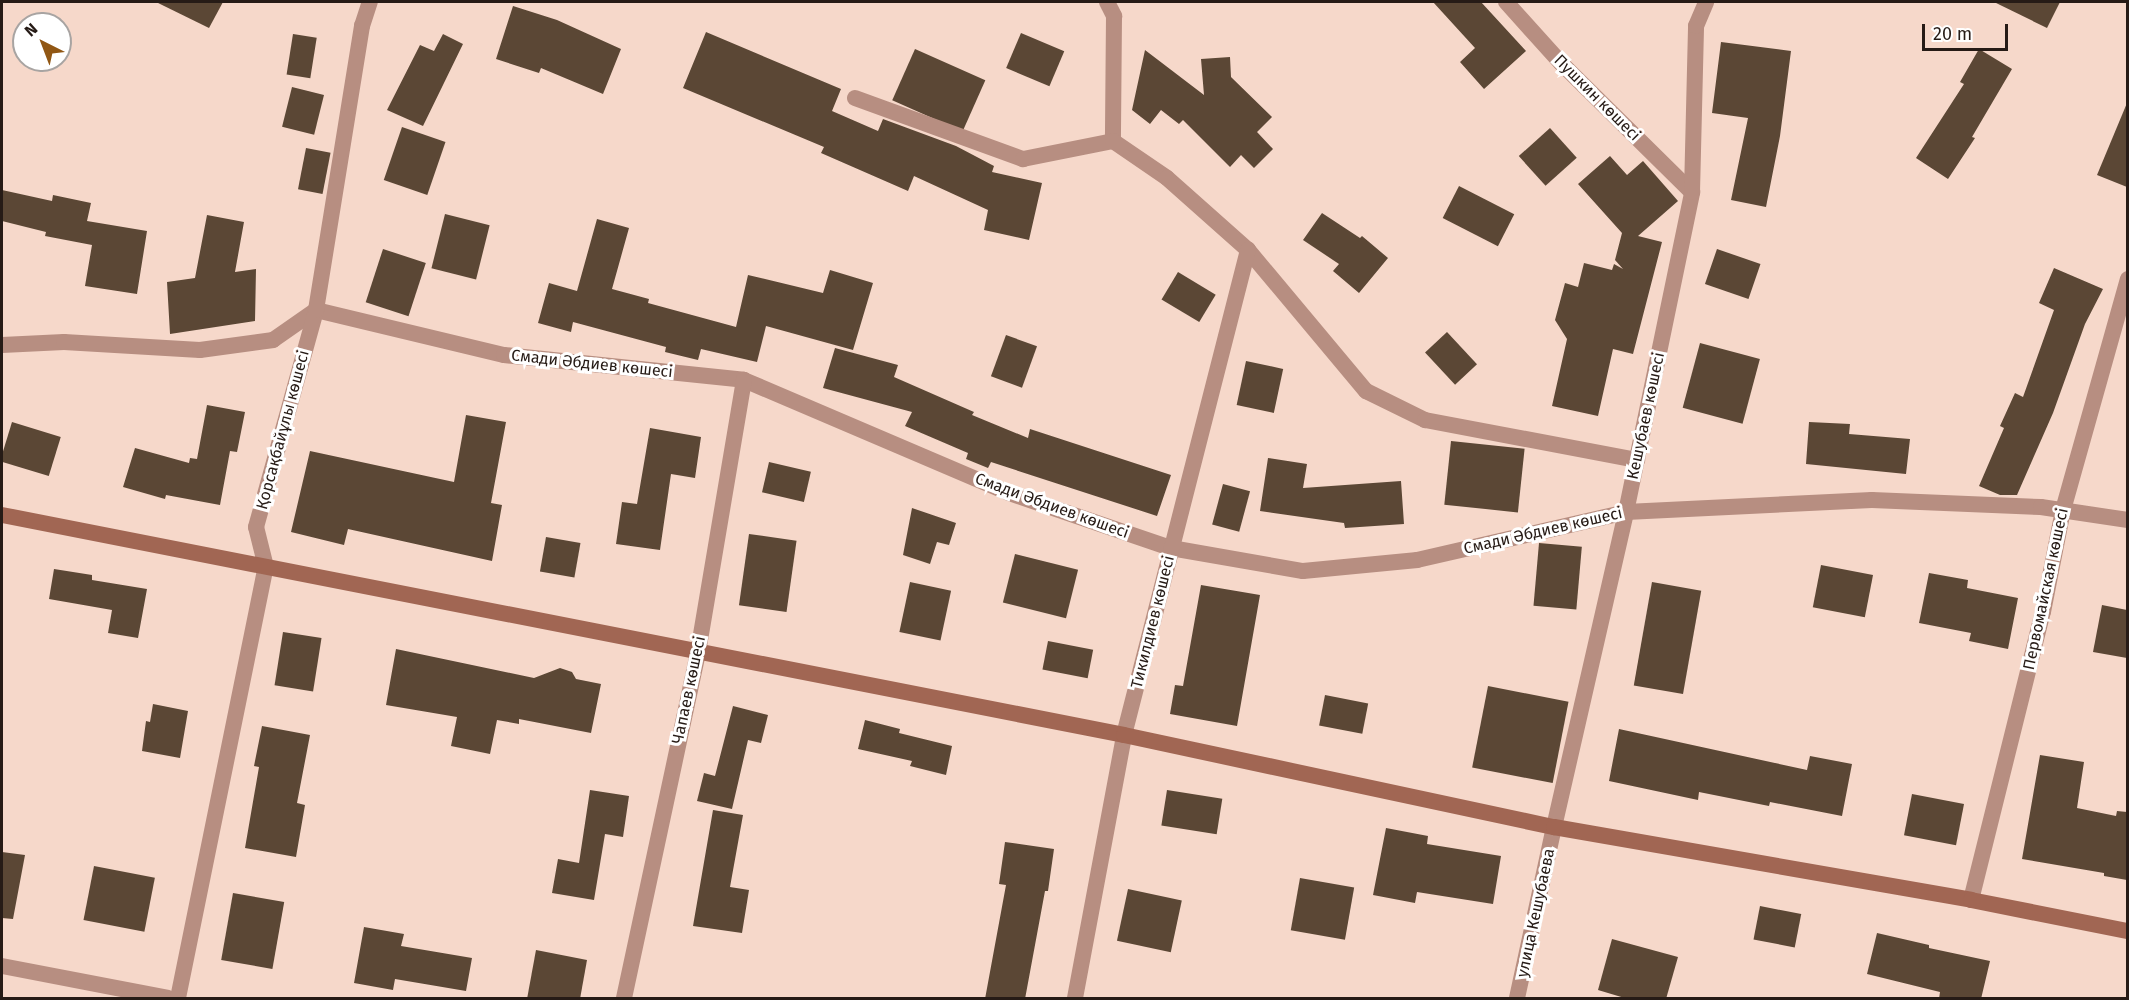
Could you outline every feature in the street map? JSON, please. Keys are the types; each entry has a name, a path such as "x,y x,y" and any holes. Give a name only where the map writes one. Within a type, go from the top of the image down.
{"main road":[{"path":"2,515 1124,735 1554,827 1971,900 2127,931"}],"street":[{"name":"Қорсақбайұлы көшесі","path":"178,999 266,567 256,526 316,310 363,26 370,2"},
{"path":"1107,2 1114,15 1113,141"},
{"name":"Пушкин көшесі","path":"1506,2 1561,63 1692,192"},
{"name":"Кешубаев көшесі","path":"1554,827 1626,512 1692,192 1696,26 1706,2"},
{"path":"855,98 1023,159 1113,141 1167,178 1248,250 1366,391 1425,420 1637,460"},
{"name":"Тикилдиев көшесі","path":"1075,999 1124,735 1248,250"},
{"name":"Первомайская көшесі","path":"1971,900 2043,612 2063,510 2127,279"},
{"path":"2,345 64,342 200,350 273,340 316,310"},
{"name":"Смади Әбдиев көшесі","path":"316,310 504,355 744,380 1009,493 1172,548 1303,571 1417,560 1626,512 1872,500 2063,510 2127,520"},
{"name":"Чапаев көшесі","path":"624,999 698,652 744,380"},
{"name":"улица Кешубаева","path":"1517,999 1554,827"},
{"path":"2,966 168,999"}],"building":[{"path":"156,2 223,2 209,28"},
{"path":"1433,2 1481,2 1526,51 1484,89 1460,62 1475,48"},
{"path":"1994,2 2060,2 2047,28"},
{"path":"513,6 557,20 621,49 603,94 541,68 539,73 496,59"},
{"path":"706,32 841,89 832,111 878,131 883,119 956,146 994,166 992,172 1042,183 1029,240 984,230 988,210 914,176 908,191 821,153 824,147 683,88"},
{"path":"1021,33 1064,51 1049,86 1006,68"},
{"path":"293,34 317,38 310,78 287,74"},
{"path":"443,34 463,44 423,126 387,110 420,45 434,51"},
{"path":"1721,42 1791,51 1780,136 1766,207 1731,200 1748,118 1712,113"},
{"path":"915,49 985,80 963,131 892,100"},
{"path":"1979,49 2012,69 1972,137 1975,138 1948,179 1916,158 1964,84 1960,82"},
{"path":"1145,50 1204,95 1201,59 1230,57 1231,77 1272,117 1257,132 1273,149 1254,168 1241,155 1230,167 1183,120 1179,124 1161,110 1150,124 1132,110"},
{"path":"292,87 324,95 314,135 282,127"},
{"path":"2127,103 2127,187 2097,175"},
{"path":"402,127 445,142 427,195 384,180"},
{"path":"1550,128 1577,158 1546,186 1519,156"},
{"path":"306,148 331,153 323,194 298,189"},
{"path":"1610,156 1627,175 1643,161 1678,201 1638,236 1662,242 1633,354 1613,349 1598,416 1552,406 1567,339 1555,320 1565,283 1578,287 1584,263 1612,270 1614,264 1623,269 1615,260 1622,233 1578,184"},
{"path":"1459,186 1514,214 1498,246 1443,218"},
{"path":"2,190 52,201 53,195 91,203 87,221 147,231 137,294 85,286 92,245 45,236 46,232 2,221"},
{"path":"1322,213 1360,238 1362,236 1388,258 1359,293 1333,271 1339,264 1303,240"},
{"path":"445,214 490,225 476,279 431,268"},
{"path":"207,215 244,222 235,272 256,269 255,321 170,334 167,282 195,278"},
{"path":"597,219 629,228 612,289 649,299 648,303 736,327 748,275 823,293 830,270 873,283 853,350 766,326 757,362 701,349 698,360 665,352 666,347 573,322 571,332 538,323 549,283 577,291"},
{"path":"383,249 426,263 408,316 366,302"},
{"path":"1717,249 1760,264 1748,299 1705,284"},
{"path":"2054,268 2103,289 2085,324 2053,413 2017,495 2000,495 1979,486 2004,428 2000,426 2015,393 2023,397 2054,310 2039,303"},
{"path":"1178,272 1216,295 1199,322 1162,299"},
{"path":"1447,332 1477,364 1455,385 1425,352"},
{"path":"1006,335 1037,346 1022,388 991,376"},
{"path":"1700,343 1760,359 1743,424 1683,408"},
{"path":"835,348 898,365 894,377 974,412 972,415 1028,438 1030,429 1171,475 1157,516 991,462 988,468 966,459 968,453 905,426 912,412 823,388"},
{"path":"1246,361 1283,369 1274,413 1237,405"},
{"path":"207,405 245,412 237,452 230,451 220,505 166,495 165,499 123,487 135,448 189,463 190,458 197,459"},
{"path":"466,415 506,422 491,503 502,505 492,561 348,529 344,545 291,532 310,451 454,482"},
{"path":"12,422 61,437 49,476 2,462"},
{"path":"1809,422 1850,424 1849,434 1910,439 1906,474 1806,464"},
{"path":"650,428 701,437 695,478 671,474 660,550 616,544 622,502 637,504"},
{"path":"1451,441 1525,449 1518,512 1444,505"},
{"path":"1268,458 1307,464 1303,488 1401,481 1404,524 1345,528 1344,523 1260,511"},
{"path":"769,462 811,472 804,502 762,492"},
{"path":"1223,484 1250,491 1239,532 1212,525"},
{"path":"912,508 956,523 949,545 937,542 930,564 903,555"},
{"path":"749,534 797,541 787,612 739,605"},
{"path":"546,537 580,543 574,578 540,571"},
{"path":"1539,543 1582,547 1576,610 1534,606"},
{"path":"1015,554 1078,570 1066,618 1003,603"},
{"path":"1821,565 1873,575 1865,617 1813,607"},
{"path":"54,569 92,575 92,580 147,589 138,638 108,633 112,610 49,599"},
{"path":"1929,573 1968,580 1967,588 2018,598 2008,649 1969,641 1971,633 1919,623"},
{"path":"910,582 951,591 940,641 899,632"},
{"path":"1652,582 1701,591 1683,694 1634,685"},
{"path":"1201,585 1260,595 1237,726 1170,714 1175,685 1183,686"},
{"path":"2102,605 2127,610 2127,658 2093,652"},
{"path":"283,632 322,638 313,691 275,685"},
{"path":"1048,641 1093,650 1088,678 1042,669"},
{"path":"396,649 534,678 560,668 572,672 576,679 601,684 591,733 519,719 519,724 497,720 490,754 451,746 457,717 386,705"},
{"path":"1488,686 1568,702 1553,783 1472,767"},
{"path":"1325,695 1368,703 1362,734 1319,725"},
{"path":"153,704 188,711 180,758 142,751 146,721 150,722"},
{"path":"733,706 768,715 761,743 748,740 732,809 697,801 704,773 715,776"},
{"path":"865,720 900,729 899,733 952,746 946,775 910,766 912,761 858,749"},
{"path":"262,726 310,735 297,803 305,805 296,857 245,848 259,767 254,766"},
{"path":"1619,729 1807,770 1810,756 1852,764 1842,816 1770,802 1769,806 1699,792 1698,800 1609,781"},
{"path":"2040,755 2084,762 2077,808 2116,816 2117,811 2127,812 2127,880 2104,876 2104,873 2022,859"},
{"path":"590,790 629,796 623,837 605,834 594,900 552,893 558,859 579,863"},
{"path":"1167,790 1222,799 1217,834 1161,826"},
{"path":"1912,794 1964,804 1956,845 1904,835"},
{"path":"713,810 743,815 730,887 749,890 742,933 693,926"},
{"path":"1386,828 1428,836 1427,844 1501,856 1493,904 1417,892 1415,903 1373,895"},
{"path":"1005,842 1054,849 1048,891 1045,891 1025,999 985,999 1006,885 999,884"},
{"path":"2,852 25,855 13,919 2,918"},
{"path":"94,866 155,878 144,932 84,920"},
{"path":"1300,878 1354,888 1345,940 1291,930"},
{"path":"1128,889 1182,900 1171,952 1117,941"},
{"path":"233,893 284,902 272,969 221,960"},
{"path":"1760,906 1801,914 1795,947 1754,939"},
{"path":"364,927 404,934 401,946 472,958 466,991 395,979 393,990 354,983"},
{"path":"1877,933 1929,945 1929,948 1990,961 1981,999 1939,999 1940,992 1867,974"},
{"path":"1612,939 1678,957 1666,999 1628,999 1598,990"},
{"path":"536,950 587,960 580,999 527,999"}]}
